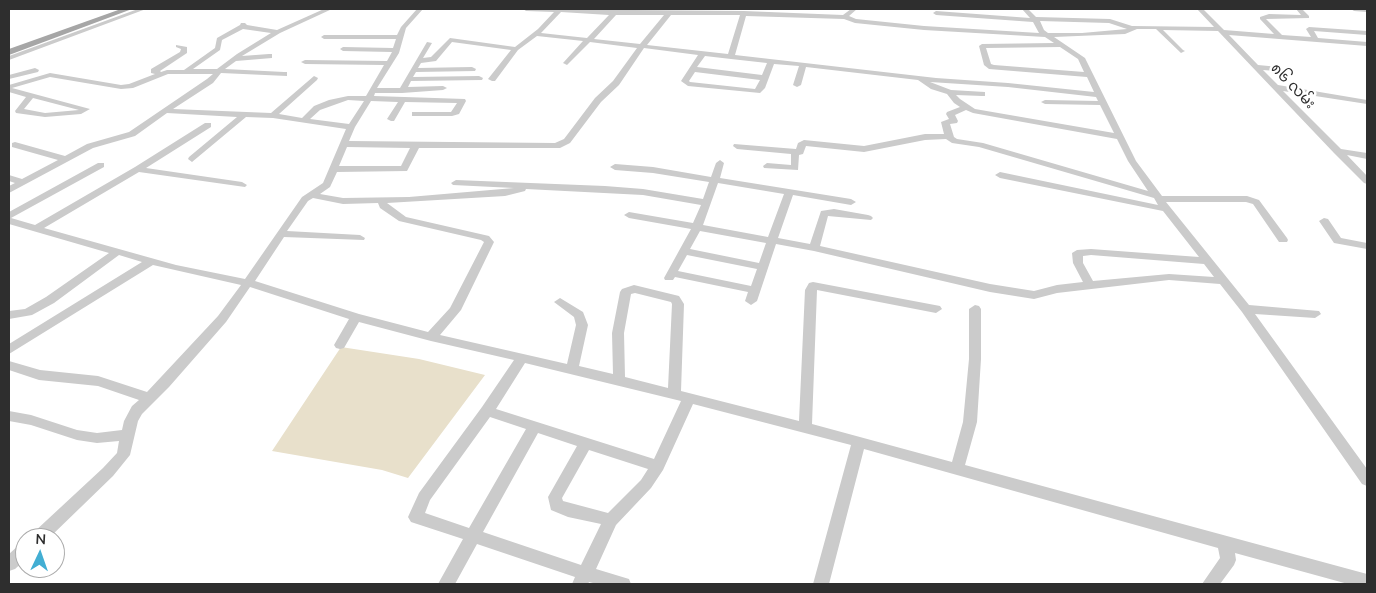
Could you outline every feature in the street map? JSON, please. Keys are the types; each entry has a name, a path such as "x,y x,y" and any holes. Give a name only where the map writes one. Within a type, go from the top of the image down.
{"main road":[{"path":"9,52 128,9"}],"street":[{"path":"9,58 143,9"},
{"path":"9,190 90,146 132,134 210,81 233,59 278,32 329,9"},
{"path":"49,528 108,472 123,455 131,421 137,410 222,319 306,199 327,185 336,169 336,161 352,127 396,50 404,24 420,9"},
{"path":"526,9 668,14 711,11 832,16 924,28 1110,21 1131,28 1221,30 1367,44"},
{"path":"676,14 686,9"},
{"path":"729,9 822,13 832,16"},
{"path":"845,17 854,9"},
{"path":"1025,9 1039,25 1062,45 1075,52 1081,58 1132,161 1166,209 1246,309 1367,480"},
{"name":"၈၆ လမ်း","path":"1200,9 1366,179"},
{"path":"1280,37 1262,18 1269,16 1307,17 1299,9"},
{"path":"1354,9 1367,10"},
{"path":"492,79 516,49 536,34 558,11"},
{"path":"567,63 614,13"},
{"path":"731,57 744,13"},
{"path":"936,13 1110,33 1124,32 1131,28"},
{"path":"345,144 557,146 567,141 598,100 616,83 642,46 668,14"},
{"path":"1001,24 1039,25"},
{"path":"185,72 218,50 218,41 220,39 243,25 278,32"},
{"path":"1158,28 1181,51"},
{"path":"1316,40 1308,29 1367,33"},
{"path":"1110,33 1118,40"},
{"path":"536,34 920,78 1008,84 1101,99"},
{"path":"324,37 401,37"},
{"path":"418,61 433,59 450,40 454,39 516,49"},
{"path":"391,118 418,61 429,43"},
{"path":"982,47 982,45 1062,45"},
{"path":"178,46 185,48 184,51 154,71 161,73 219,71 284,74"},
{"path":"982,47 996,48 1001,52 1075,52"},
{"path":"982,47 988,65 992,67 1090,75"},
{"path":"343,49 396,50"},
{"path":"702,54 685,81 688,84 757,91 761,88 770,62"},
{"path":"233,59 269,56"},
{"path":"305,62 389,63"},
{"path":"798,85 803,65"},
{"path":"1257,67 1276,69"},
{"path":"414,70 472,69"},
{"path":"692,69 765,78"},
{"path":"9,77 35,70"},
{"path":"9,88 50,75 126,87 161,73"},
{"path":"273,116 314,78"},
{"path":"409,79 479,78"},
{"path":"920,78 934,88 950,92 982,94"},
{"path":"1276,87 1367,102"},
{"path":"9,88 86,109 81,112 45,115 19,111 31,95"},
{"path":"402,96 443,88"},
{"path":"950,92 957,101 973,111 1121,137"},
{"path":"304,120 317,108 348,98 402,96 462,101 456,112 452,114 416,114"},
{"path":"1045,102 1101,99"},
{"path":"966,107 950,114 954,120 945,122 949,136 955,141 980,145 1158,197 1246,199 1256,202 1283,240"},
{"path":"165,111 273,116 352,127"},
{"path":"192,159 244,115"},
{"path":"35,229 138,169 208,125"},
{"path":"737,146 795,152 800,152 801,145 804,144 864,149 925,137 949,136"},
{"path":"14,145 65,159"},
{"path":"336,169 404,169 416,145"},
{"path":"1337,150 1367,156"},
{"path":"767,166 795,168 795,152"},
{"path":"720,163 697,227 671,276 753,295 789,192"},
{"path":"9,216 101,165"},
{"path":"615,167 715,180 851,202"},
{"path":"138,169 242,185"},
{"path":"449,196 461,172"},
{"path":"1000,175 1166,209"},
{"path":"9,178 23,182"},
{"path":"456,183 643,192 707,203"},
{"path":"313,195 343,201 424,200 449,196 505,193 525,188 528,185"},
{"path":"382,201 383,206 403,220 485,238 489,242 455,310 431,337"},
{"path":"814,248 824,213 834,212 868,218"},
{"path":"629,215 814,248 990,288 1034,295 1057,289 1170,277 1223,281"},
{"path":"9,221 150,262 249,283 431,337 619,380 860,442 1367,582"},
{"path":"1324,221 1338,240 1367,246"},
{"path":"280,234 360,238"},
{"path":"684,251 763,266"},
{"path":"9,315 28,312 50,300 117,252"},
{"path":"1090,285 1078,263 1077,253 1091,252 1207,261"},
{"path":"9,350 150,262"},
{"path":"805,428 811,290 813,286 936,309"},
{"path":"582,579 611,520 646,484 664,455 681,396 678,304 674,299 634,289 626,292 618,333 619,380"},
{"path":"560,302 579,316 582,325 572,369"},
{"path":"957,468 970,422 975,359 975,309"},
{"path":"1246,309 1315,314"},
{"path":"340,345 356,316"},
{"path":"523,358 424,497 416,517 472,536 582,579 623,584"},
{"path":"9,365 48,376 98,381 149,398"},
{"path":"487,411 658,466"},
{"path":"9,416 31,420 77,435 97,438 128,435"},
{"path":"446,584 534,427"},
{"path":"821,584 860,442"},
{"path":"586,443 555,497 556,505 568,510 611,520"},
{"path":"1210,584 1228,560 1225,542"}],"shaded area":[{"path":"341,347 419,359 485,375 408,478 382,470 272,451"}]}
